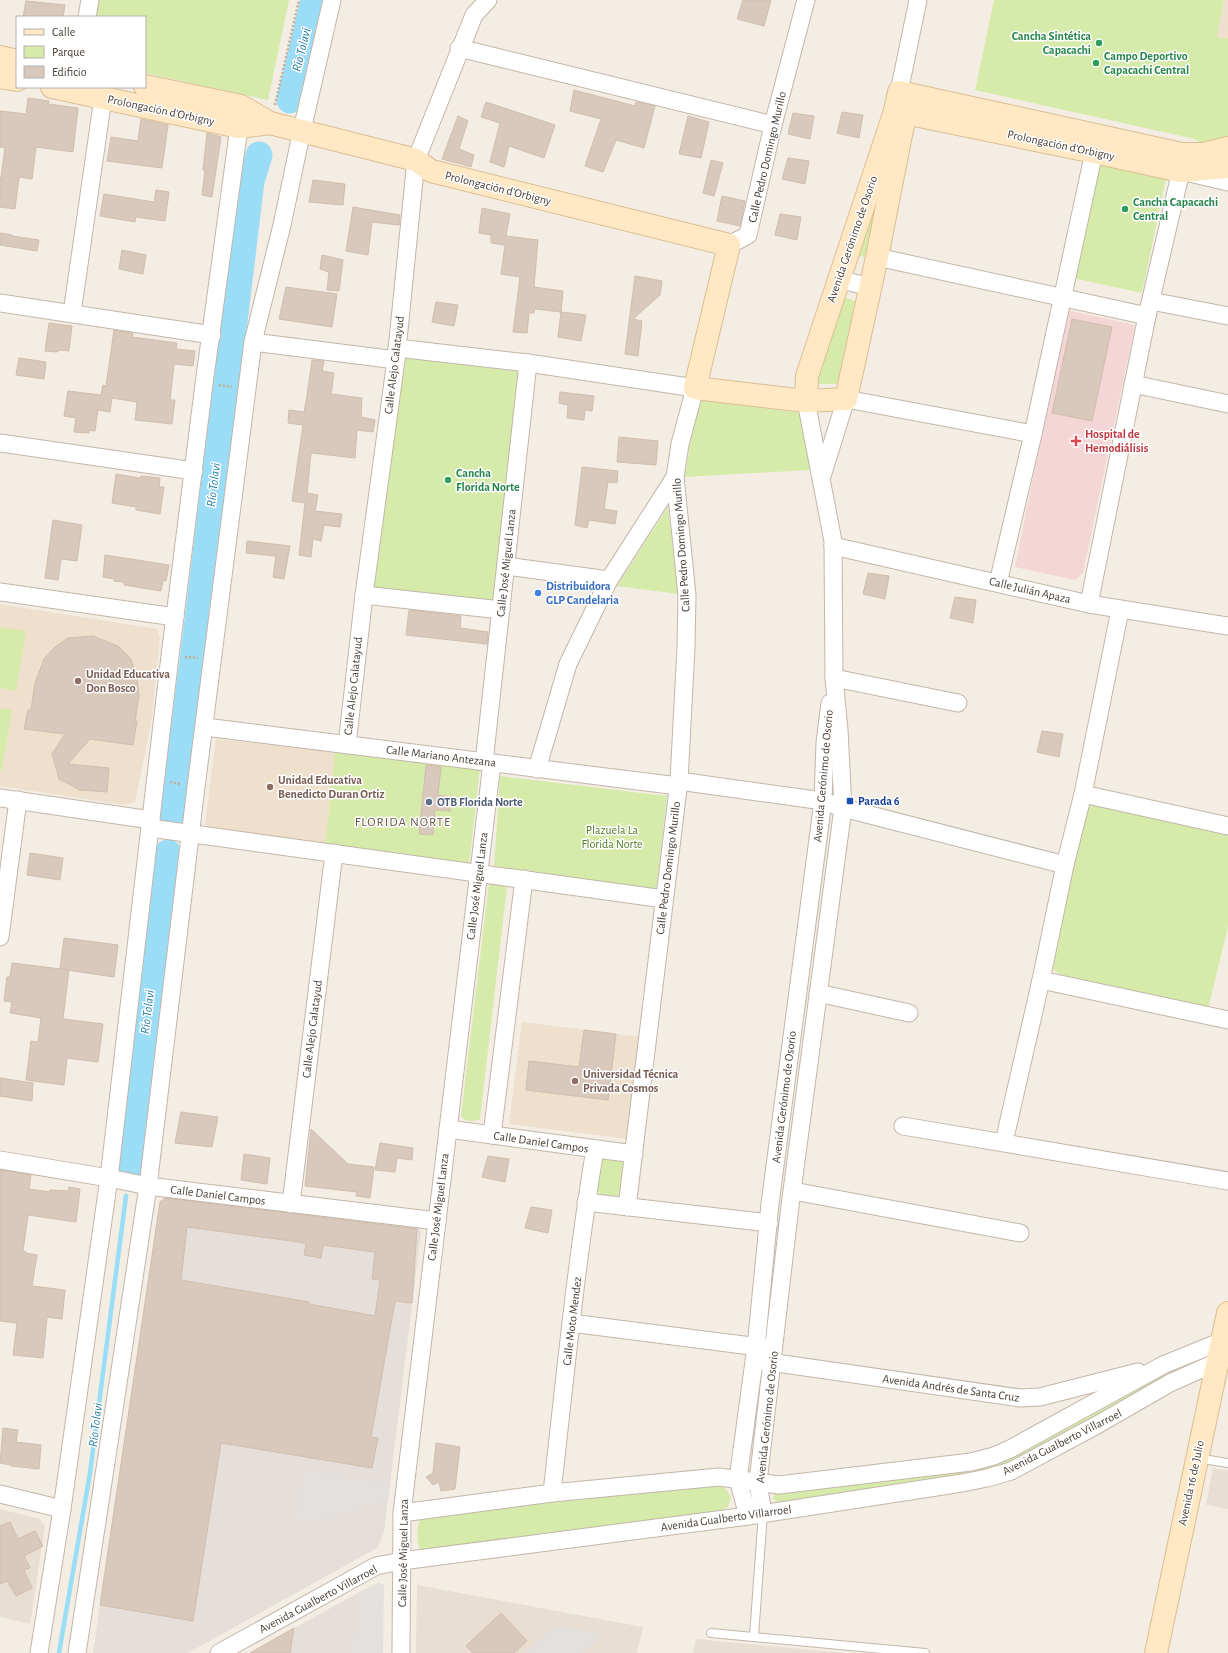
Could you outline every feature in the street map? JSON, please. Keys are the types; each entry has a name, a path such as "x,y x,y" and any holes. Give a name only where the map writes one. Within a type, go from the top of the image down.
{"street":[{"path":"87,16 90,0"},
{"path":"77,1653 148,1186 192,834 196,787 205,727 253,342 282,225 332,0"},
{"name":"Calle Alejo Calatayud","path":"347,745 364,595 396,354 416,160 459,48 474,15 488,0"},
{"name":"Calle Pedro Domingo Murillo","path":"627,1207 678,784 686,647 686,595 675,477 680,444 729,246 748,235 773,125 806,0"},
{"name":"Avenida Gerónimo de Osorio","path":"822,478 846,399 877,257 918,0"},
{"path":"459,48 773,125"},
{"path":"0,57 16,61"},
{"path":"0,77 16,80"},
{"name":"Prolongación d'Orbigny","path":"146,86 241,106 270,123 416,160 431,171 729,246"},
{"name":"Prolongación d'Orbigny","path":"64,88 75,89 103,98 239,127 270,123"},
{"path":"72,313 103,98"},
{"name":"Prolongación d'Orbigny","path":"902,103 1182,154 1203,154 1228,148"},
{"name":"Prolongación d'Orbigny","path":"902,103 1094,152 1181,171 1228,166"},
{"name":"Avenida Gerónimo de Osorio","path":"755,1514 791,1198 843,808 839,730 834,678 833,546 822,478 806,401 807,376 838,279 902,103"},
{"path":"39,1653 62,1509 109,1178 194,471 239,127"},
{"path":"998,583 1033,434 1094,152"},
{"path":"1089,604 1149,308 1181,171 1228,182"},
{"path":"877,257 1062,296 1149,308 1228,316"},
{"path":"838,279 870,287"},
{"path":"0,303 212,335"},
{"path":"253,342 528,363 695,388 806,401 846,399 1033,434"},
{"name":"Calle José Miguel Lanza","path":"400,1653 402,1513 478,873 501,610 528,363"},
{"path":"1133,384 1228,404"},
{"path":"0,443 194,471"},
{"path":"537,768 568,664 609,580 675,477"},
{"name":"Calle Julián Apaza","path":"833,546 1089,604 1228,626"},
{"path":"506,566 609,580"},
{"path":"0,592 176,617"},
{"path":"364,595 501,610"},
{"path":"1004,1142 1041,980 1065,865 1083,794 1120,610"},
{"path":"834,678 958,703"},
{"name":"Avenida Gerónimo de Osorio","path":"755,1514 738,1479 754,1353 770,1204 823,801 825,742 834,678"},
{"name":"Calle Mariano Antezana","path":"205,727 537,768 823,801 843,808 1065,865"},
{"path":"1083,794 1228,826"},
{"path":"0,798 151,824 192,834 664,899"},
{"path":"0,937 18,800"},
{"name":"Calle Alejo Calatayud","path":"291,1204 334,854"},
{"path":"492,1135 524,880"},
{"path":"1041,980 1228,1020"},
{"path":"818,993 909,1014"},
{"path":"903,1126 1228,1181"},
{"name":"Calle Daniel Campos","path":"448,1129 634,1154"},
{"name":"Calle Moto Mendez","path":"552,1493 586,1202 595,1149"},
{"name":"Calle Daniel Campos","path":"0,1160 148,1186 437,1221"},
{"path":"770,1204 791,1198 1020,1233"},
{"path":"586,1202 769,1223"},
{"name":"Avenida 16 de Julio","path":"1156,1653 1196,1458 1224,1351 1228,1313"},
{"name":"Avenida Andrés de Santa Cruz","path":"571,1324 774,1356 1020,1398 1040,1397 1163,1365"},
{"name":"Avenida Gualberto Villarroel","path":"402,1513 552,1493 719,1477 779,1486 971,1462 994,1456 1010,1449 1163,1365 1224,1351"},
{"name":"Avenida Gualberto Villarroel","path":"219,1653 376,1566 402,1561 755,1514 962,1483 1011,1471 1097,1425 1224,1351"},
{"path":"0,1494 62,1509"}],"lane":[{"path":"1196,1458 1228,1463"},
{"path":"754,1636 755,1514"},
{"path":"711,1633 925,1653"}],"path":[{"path":"270,123 299,0"},
{"path":"220,386 233,387"},
{"path":"188,657 200,658"},
{"path":"171,783 183,785"}],"shaded area":[{"path":"1224,0 1228,0 1228,39 1217,37"},
{"name":"Hospital de Hemodiálisis","path":"1067,310 1135,325 1083,573 1075,580 1015,567"},
{"name":"Unidad Educativa Don Bosco","path":"0,604 157,629 160,638 151,724 135,802 124,805 0,786"},
{"name":"Unidad Educativa Benedicto Duran Ortiz","path":"216,739 335,752 325,846 211,831 205,823"},
{"name":"Universidad Técnica Privada Cosmos","path":"522,1022 641,1037 628,1139 509,1124"},
{"path":"169,1196 417,1226 421,1231 384,1532 377,1548 188,1653 93,1653 160,1202"},
{"path":"1213,1468 1228,1471 1228,1509 1206,1505"},
{"path":"302,1469 390,1483 388,1502 313,1523 295,1520"},
{"path":"0,1509 40,1519 45,1526 30,1624 0,1617"},
{"path":"378,1583 384,1585 383,1653 351,1653 363,1590"},
{"path":"417,1585 643,1627 637,1653 416,1653"},
{"path":"363,1590 351,1653 250,1653"},
{"path":"555,1626 604,1634 582,1653 525,1653"},
{"path":"696,1639 843,1653 693,1653"}],"green space":[{"path":"99,0 289,0 268,100 146,73 146,16 96,16"},
{"name":"Campo Deportivo Capacachi Central","path":"994,0 1224,0 1217,37 1228,39 1228,139 1204,146 1195,139 975,90"},
{"path":"1096,164 1166,178 1142,293 1073,278"},
{"path":"886,165 869,258 855,255"},
{"path":"842,296 857,302 837,384 817,384 817,374"},
{"name":"Cancha Florida Norte","path":"403,357 522,372 493,602 374,587"},
{"path":"698,400 802,413 810,470 685,477"},
{"path":"668,507 678,594 617,586"},
{"path":"0,627 26,631 16,691 0,688"},
{"path":"0,708 12,710 2,770 0,769"},
{"path":"335,752 480,768 469,865 325,846"},
{"name":"Plazuela La Florida Norte","path":"500,776 667,796 656,891 494,868"},
{"path":"1089,805 1097,805 1228,834 1228,926 1208,1009 1059,974 1053,969 1051,963 1086,809"},
{"path":"494,880 503,881 507,887 480,1119 470,1121 461,1116 489,883"},
{"path":"604,1158 619,1160 623,1163 626,1171 620,1193 614,1199 605,1199 595,1188 598,1162"},
{"path":"1161,1373 1163,1378 1017,1461 979,1473 783,1503 777,1502 773,1498 776,1492 971,1468"},
{"path":"713,1485 725,1488 731,1497 728,1507 717,1513 420,1551 419,1547 417,1535 418,1527 420,1519 426,1516"}],"building":[{"path":"743,0 771,0 764,26 737,19"},
{"path":"26,1 65,5 63,16 23,16"},
{"path":"574,90 635,106 636,102 655,106 644,148 616,140 603,172 585,166 601,119 570,111"},
{"path":"28,98 49,101 48,104 78,108 73,152 36,147 32,179 19,177 15,209 0,207 0,184 5,148 0,147 0,111 26,114"},
{"path":"486,102 555,125 544,158 509,146 504,167 490,162 500,123 481,117"},
{"path":"842,112 863,115 859,138 837,133"},
{"path":"793,113 814,116 810,139 788,134"},
{"path":"458,116 468,121 459,149 474,155 471,167 442,159"},
{"path":"688,116 709,122 701,158 679,154"},
{"path":"141,119 168,125 162,168 107,161 111,137 138,141"},
{"path":"207,133 221,137 212,197 202,195"},
{"path":"788,158 809,161 805,184 782,179"},
{"path":"711,160 723,163 714,196 703,193"},
{"path":"313,180 345,184 343,205 309,202"},
{"path":"156,190 169,192 165,221 136,217 135,222 100,216 104,194 154,202"},
{"path":"722,196 745,201 740,226 717,221"},
{"path":"353,207 400,215 399,225 372,222 368,255 346,251"},
{"path":"482,208 510,214 506,236 538,240 534,287 563,291 561,312 535,309 534,313 529,313 527,333 513,332 520,277 501,274 505,245 491,243 491,235 479,233"},
{"path":"780,214 801,217 797,240 775,235"},
{"path":"0,233 39,240 37,251 0,245"},
{"path":"122,250 146,255 143,274 119,269"},
{"path":"322,255 343,260 339,291 327,290 329,272 320,269"},
{"path":"635,276 662,281 660,295 633,319 642,321 638,356 625,354"},
{"path":"286,287 337,294 332,327 279,319"},
{"path":"436,302 458,305 454,326 432,322"},
{"path":"561,312 586,315 581,341 558,337"},
{"name":"Hospital de Hemodiálisis","path":"1072,319 1112,327 1092,421 1052,413"},
{"path":"49,323 72,326 69,351 45,351"},
{"path":"114,330 133,333 132,337 177,343 176,349 195,351 193,366 174,364 170,400 175,400 172,424 135,420 137,402 112,398 110,412 98,410 95,431 89,430 89,433 74,432 76,418 64,416 68,391 101,395 103,385 106,386"},
{"path":"19,358 46,362 44,379 16,375"},
{"path":"312,360 324,361 322,371 334,373 331,394 362,398 361,417 375,420 373,432 357,430 355,458 311,453 307,493 318,495 315,511 342,514 340,527 324,525 321,541 313,539 311,557 299,555 305,503 292,501 303,425 288,423 289,410 304,412"},
{"path":"560,392 594,396 592,411 585,410 584,420 567,418 568,405 559,403"},
{"path":"619,437 658,441 656,465 617,462"},
{"path":"582,467 618,471 617,483 608,482 604,509 617,511 615,524 589,520 587,528 575,525"},
{"path":"116,474 140,478 141,476 160,478 159,487 164,487 160,514 136,510 136,507 112,503"},
{"path":"53,520 82,525 77,561 61,559 58,580 45,578"},
{"path":"247,541 290,546 284,579 273,577 276,556 246,553"},
{"path":"105,555 169,565 166,581 163,580 161,591 124,585 124,582 114,581 114,579 103,577"},
{"path":"868,573 889,576 885,599 863,594"},
{"path":"955,597 976,600 973,623 950,618"},
{"path":"409,610 461,616 460,628 488,632 487,644 406,635"},
{"path":"93,636 118,646 131,659 137,677 139,696 133,745 90,739 68,764 109,768 107,792 80,790 59,779 52,754 65,734 24,729 28,710 31,710 35,683 44,659 55,647 68,638"},
{"path":"1042,731 1063,734 1059,757 1037,752"},
{"path":"426,765 441,767 438,795 452,797 450,811 435,810 433,835 419,834"},
{"path":"30,853 63,858 60,880 27,875"},
{"path":"64,938 118,945 114,977 60,969"},
{"path":"12,963 69,970 63,1019 103,1024 98,1062 67,1058 64,1085 26,1080 31,1041 38,1042 41,1018 10,1013 12,1002 4,1001 7,977 10,977"},
{"name":"Universidad Técnica Privada Cosmos","path":"584,1030 616,1034 608,1100 526,1090 529,1061 579,1067"},
{"path":"0,1078 33,1083 32,1101 0,1096"},
{"path":"181,1112 218,1117 212,1147 175,1143"},
{"path":"311,1129 348,1164 374,1167 370,1198 356,1196 357,1192 305,1186"},
{"path":"380,1143 413,1148 412,1160 397,1158 395,1172 375,1170"},
{"path":"244,1154 270,1158 267,1184 241,1180"},
{"path":"488,1156 509,1159 505,1182 482,1177"},
{"path":"0,1170 31,1175 29,1189 50,1192 50,1190 68,1191 69,1187 80,1189 76,1222 28,1215 23,1251 37,1255 32,1286 65,1290 62,1319 47,1317 43,1358 13,1355 17,1323 0,1321"},
{"path":"165,1198 417,1229 412,1303 395,1301 371,1437 378,1438 372,1468 221,1443 193,1621 100,1605 160,1202","holes":["187,1227 306,1243 304,1255 321,1258 323,1245 375,1252 372,1279 380,1280 375,1316 309,1304 309,1302 181,1280"]},
{"path":"531,1207 552,1210 548,1233 525,1228"},
{"path":"3,1428 18,1430 16,1442 41,1445 39,1469 11,1466 0,1463"},
{"path":"436,1443 460,1447 455,1489 441,1491 439,1482 433,1485 426,1477 433,1473"},
{"path":"10,1522 18,1539 35,1531 43,1546 24,1556 30,1568 24,1570 32,1588 16,1596 7,1581 0,1584 0,1526"},
{"path":"501,1613 527,1641 514,1653 473,1653 466,1646"},
{"path":"294,1628 290,1653 250,1653"}],"waterway":[{"name":"Río Tolavi","path":"290,100 314,0"},
{"name":"Río Tolavi","path":"173,816 251,181 259,155"},
{"name":"Río Tolavi","path":"129,1171 168,853"},
{"name":"Río Tolavi","path":"59,1653 90,1473 126,1196"}],"place":[{"name":"Cancha Sintética Capacachi","path":"1099,43"},
{"name":"Campo Deportivo Capacachi Central","path":"1096,63"},
{"name":"Cancha Capacachi Central","path":"1125,209"},
{"name":"Hospital de Hemodiálisis","path":"1076,441"},
{"name":"Cancha Florida Norte","path":"448,480"},
{"name":"Distribuidora GLP Candelaria","path":"538,593"},
{"name":"Unidad Educativa Don Bosco","path":"78,681"},
{"name":"Unidad Educativa Benedicto Duran Ortiz","path":"270,787"},
{"name":"Parada 6","path":"850,801"},
{"name":"OTB Florida Norte","path":"429,802"},
{"name":"Universidad Técnica Privada Cosmos","path":"575,1081"}],"district":[{"name":"FLORIDA NORTE","path":"403,822"}]}
